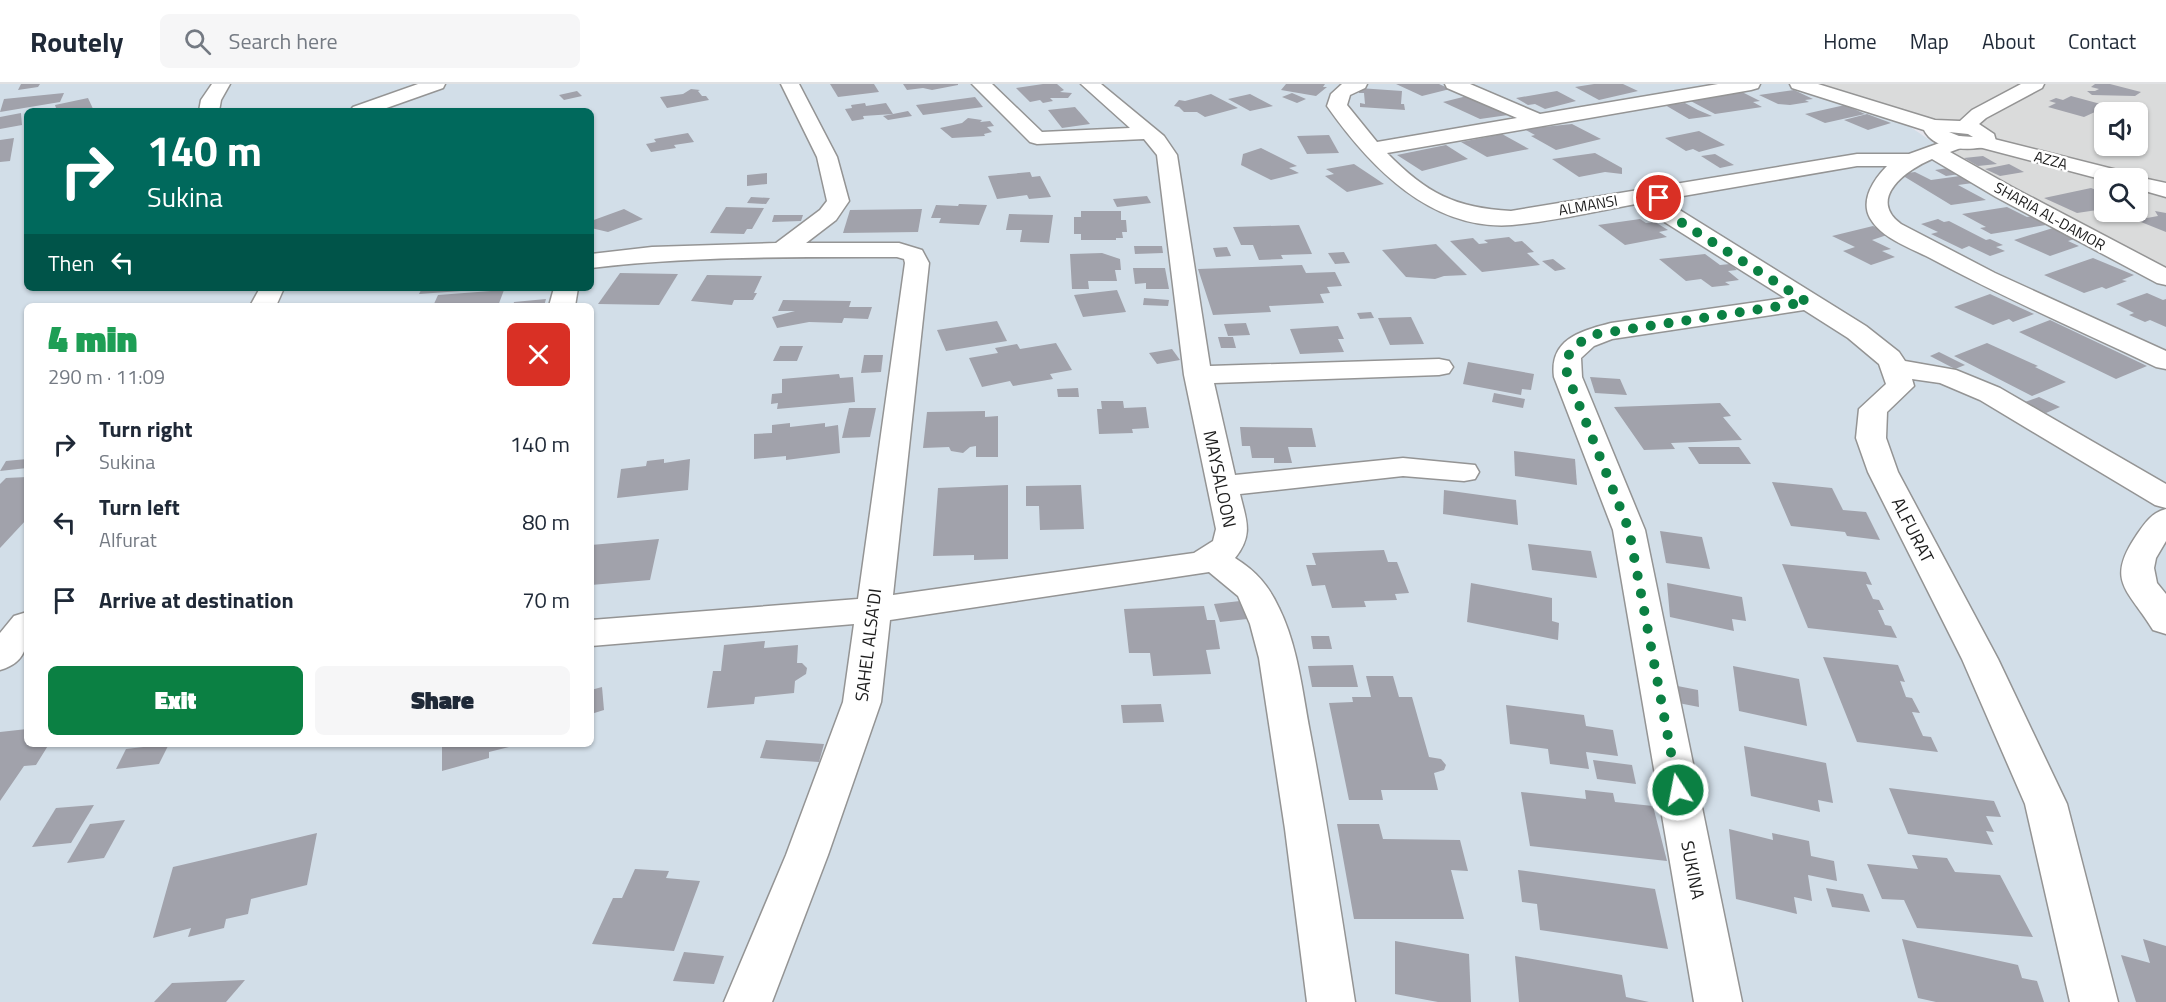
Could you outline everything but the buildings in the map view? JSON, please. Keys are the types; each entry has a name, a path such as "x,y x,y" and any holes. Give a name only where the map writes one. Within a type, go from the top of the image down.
{"street":[{"path":"210,108 211,100 221,84"},
{"path":"368,108 436,84"},
{"path":"594,260 621,256 782,250 828,215 838,201 827,157 790,84"},
{"path":"981,84 1037,138 1149,133"},
{"name":"MAYSALOON","path":"1090,84 1149,133 1167,155 1198,375 1232,535 1227,548 1212,559"},
{"name":"ALMANSI","path":"1358,84 1342,91 1337,99 1337,106 1372,149 1400,178 1439,205 1458,213 1478,217 1511,218 1857,160 1925,156"},
{"path":"1454,84 1538,120"},
{"path":"1634,84 1668,97"},
{"path":"1372,149 1751,84"},
{"name":"AZZA","path":"1799,84 1936,127 1948,125 1969,137 2094,171"},
{"path":"2032,84 1979,114 1969,137 1894,169 1886,178 1879,194 1878,213 1886,224 1986,278 2166,361"},
{"name":"SHARIA AL-DAMOR","path":"1925,156 2004,192 2166,278"},
{"path":"2148,186 2166,190"},
{"path":"1684,188 1661,196 1659,204 1664,211 1857,332 1889,358 1896,368 1947,376 1990,394 2166,498"},
{"name":"SAHEL ALSA'DI","path":"748,1002 807,855 862,702 918,263 914,255 899,250 782,250"},
{"name":"SUKINA","path":"1718,1002 1629,530 1568,377 1566,361 1576,345 1597,334 1807,302"},
{"path":"1198,375 1439,367"},
{"name":"ALFURAT","path":"1896,368 1900,386 1874,409 1871,438 1883,472 1980,659 2046,804 2094,1002"},
{"path":"1222,486 1403,466 1464,472"},
{"path":"2166,519 2139,555 2135,570 2139,582 2166,621"},
{"path":"594,633 872,610 1190,566 1212,559 1239,576 1253,592 1266,618 1278,662 1307,824 1330,1002"},
{"path":"0,657 24,629"}],"shaded area":[{"path":"0,84 1790,84 1900,120 2045,218 2166,280 2166,1002 0,1002"},
{"path":"1814,84 2166,84 2166,188 2148,184 2148,168 2094,168 2094,171 1999,148"},
{"path":"1929,137 2015,154 2094,176 2094,222 2148,222 2148,191 2166,196 2166,274 2042,212"}],"route":[{"path":"1659,198 1659,204 1668,214 1807,302 1597,334 1576,345 1569,352 1566,361 1568,377 1629,530 1678,790"}]}
